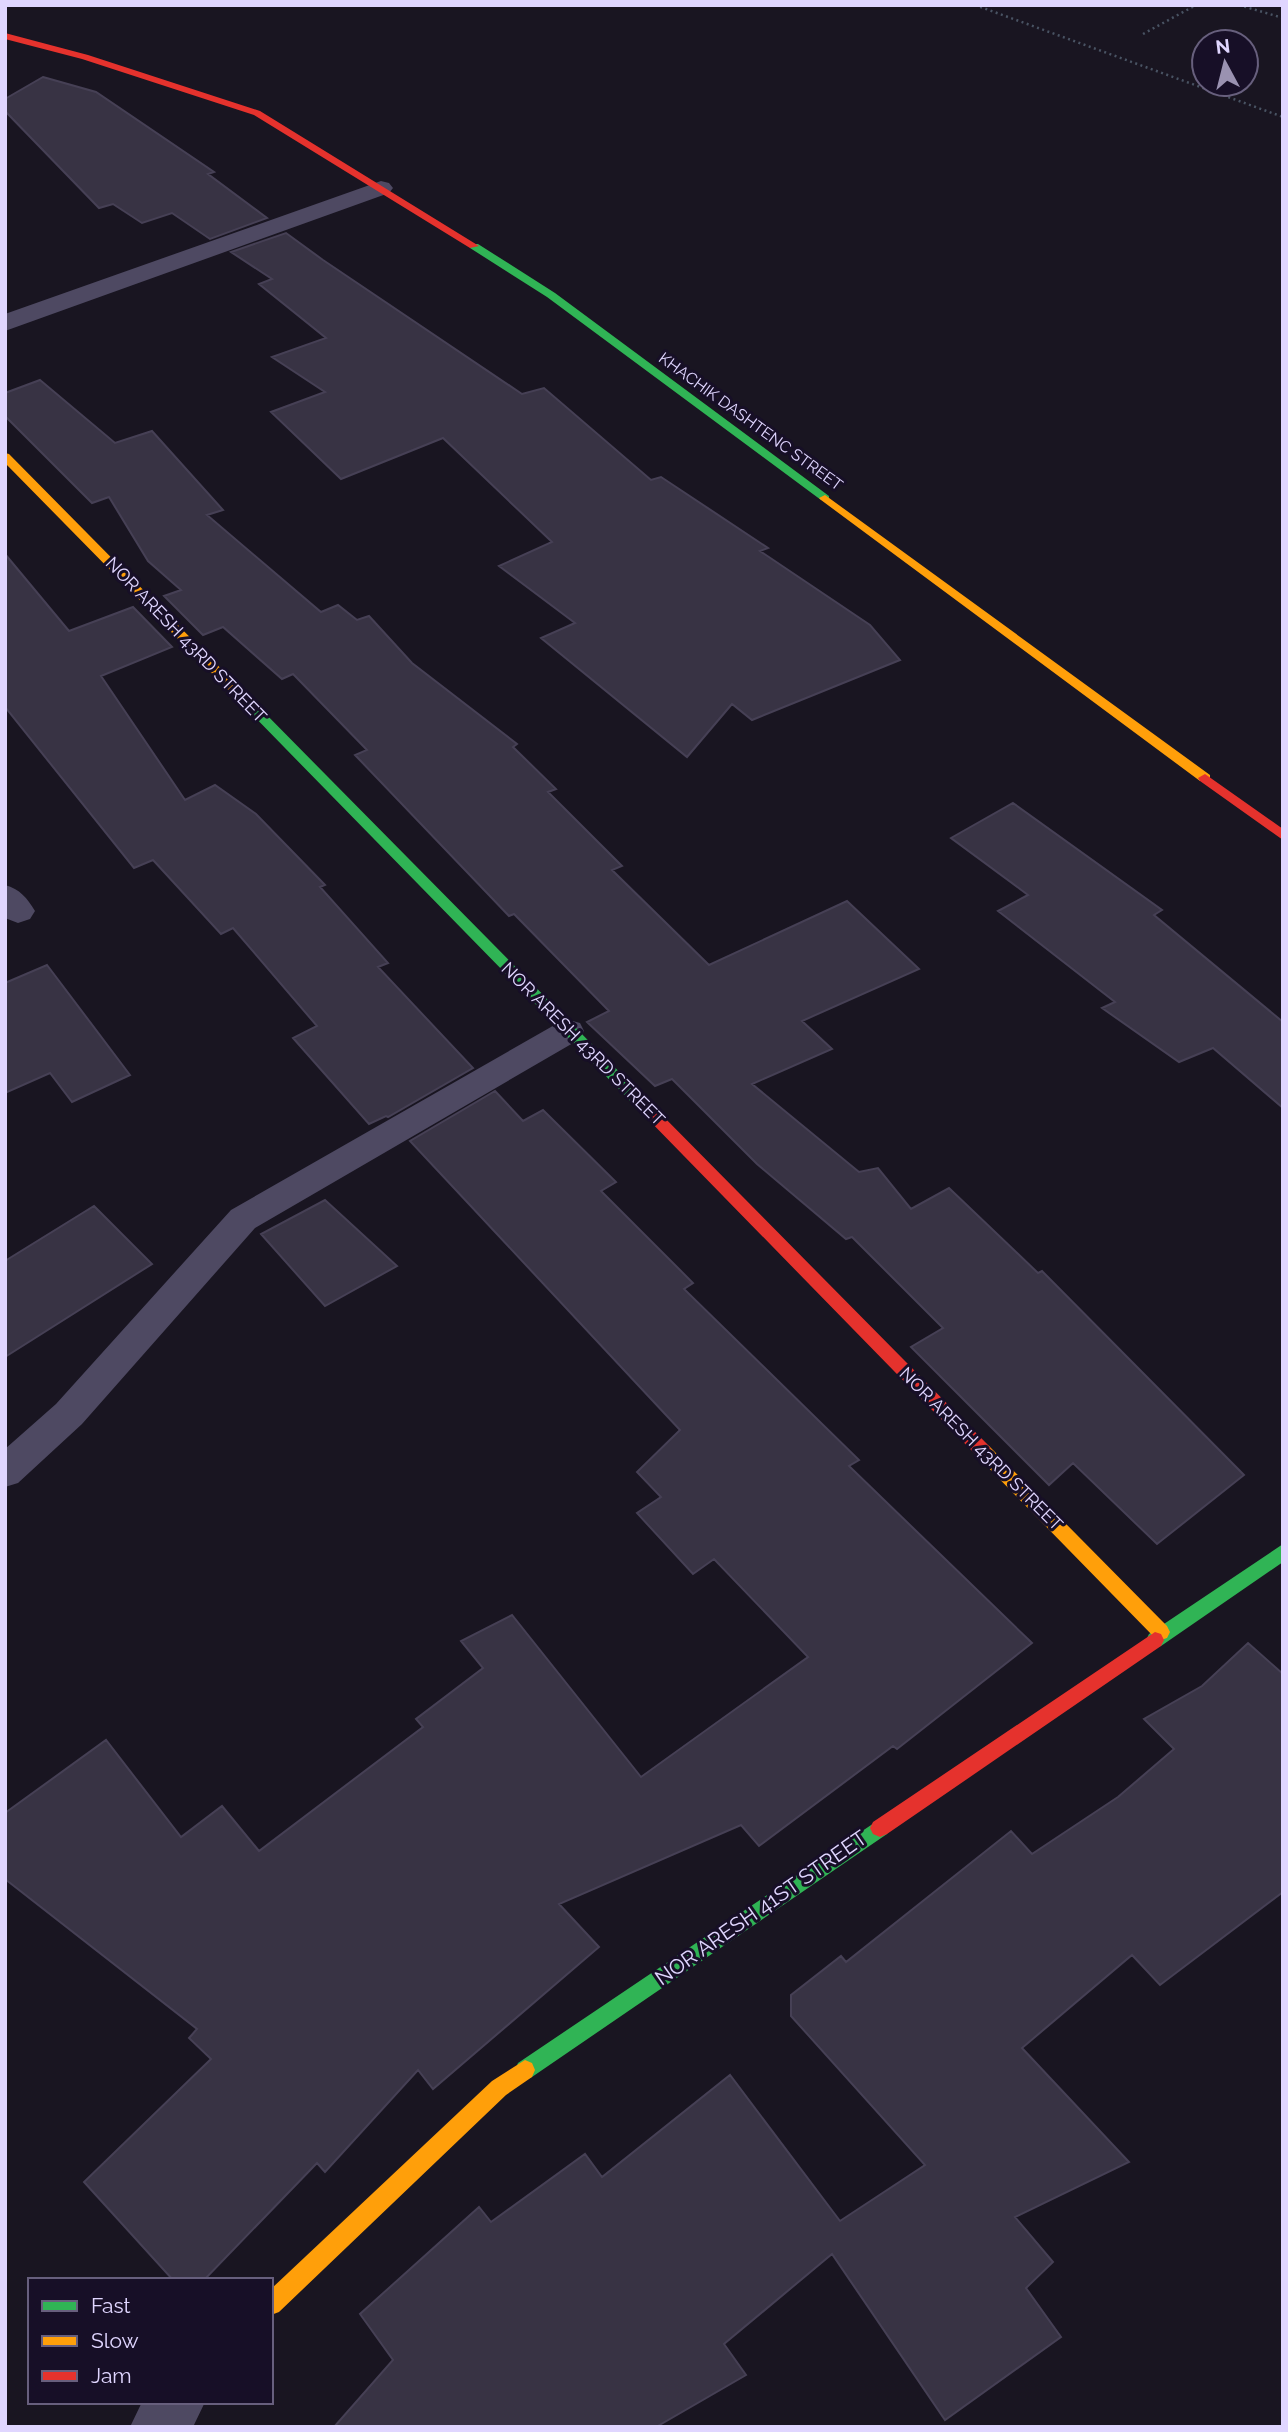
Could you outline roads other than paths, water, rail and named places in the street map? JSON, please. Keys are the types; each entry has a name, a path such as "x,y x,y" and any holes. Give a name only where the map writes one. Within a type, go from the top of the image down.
{"street":[{"name":"KHACHIK DASHTENC STREET","path":"5,36 85,57 257,113 381,188 551,295 1283,836"},
{"name":"KHACHIK DASHTENC STREET","path":"5,48 169,85"},
{"path":"5,323 381,188"},
{"name":"NOR ARESH 43RD STREET","path":"5,456 1161,1632"},
{"name":"NOR ARESH 41ST STREET","path":"273,2302 499,2088 1161,1632 1283,1552"},
{"path":"158,2427 175,2404"}],"lane":[{"path":"5,1472 69,1414 243,1220 569,1031"}]}
